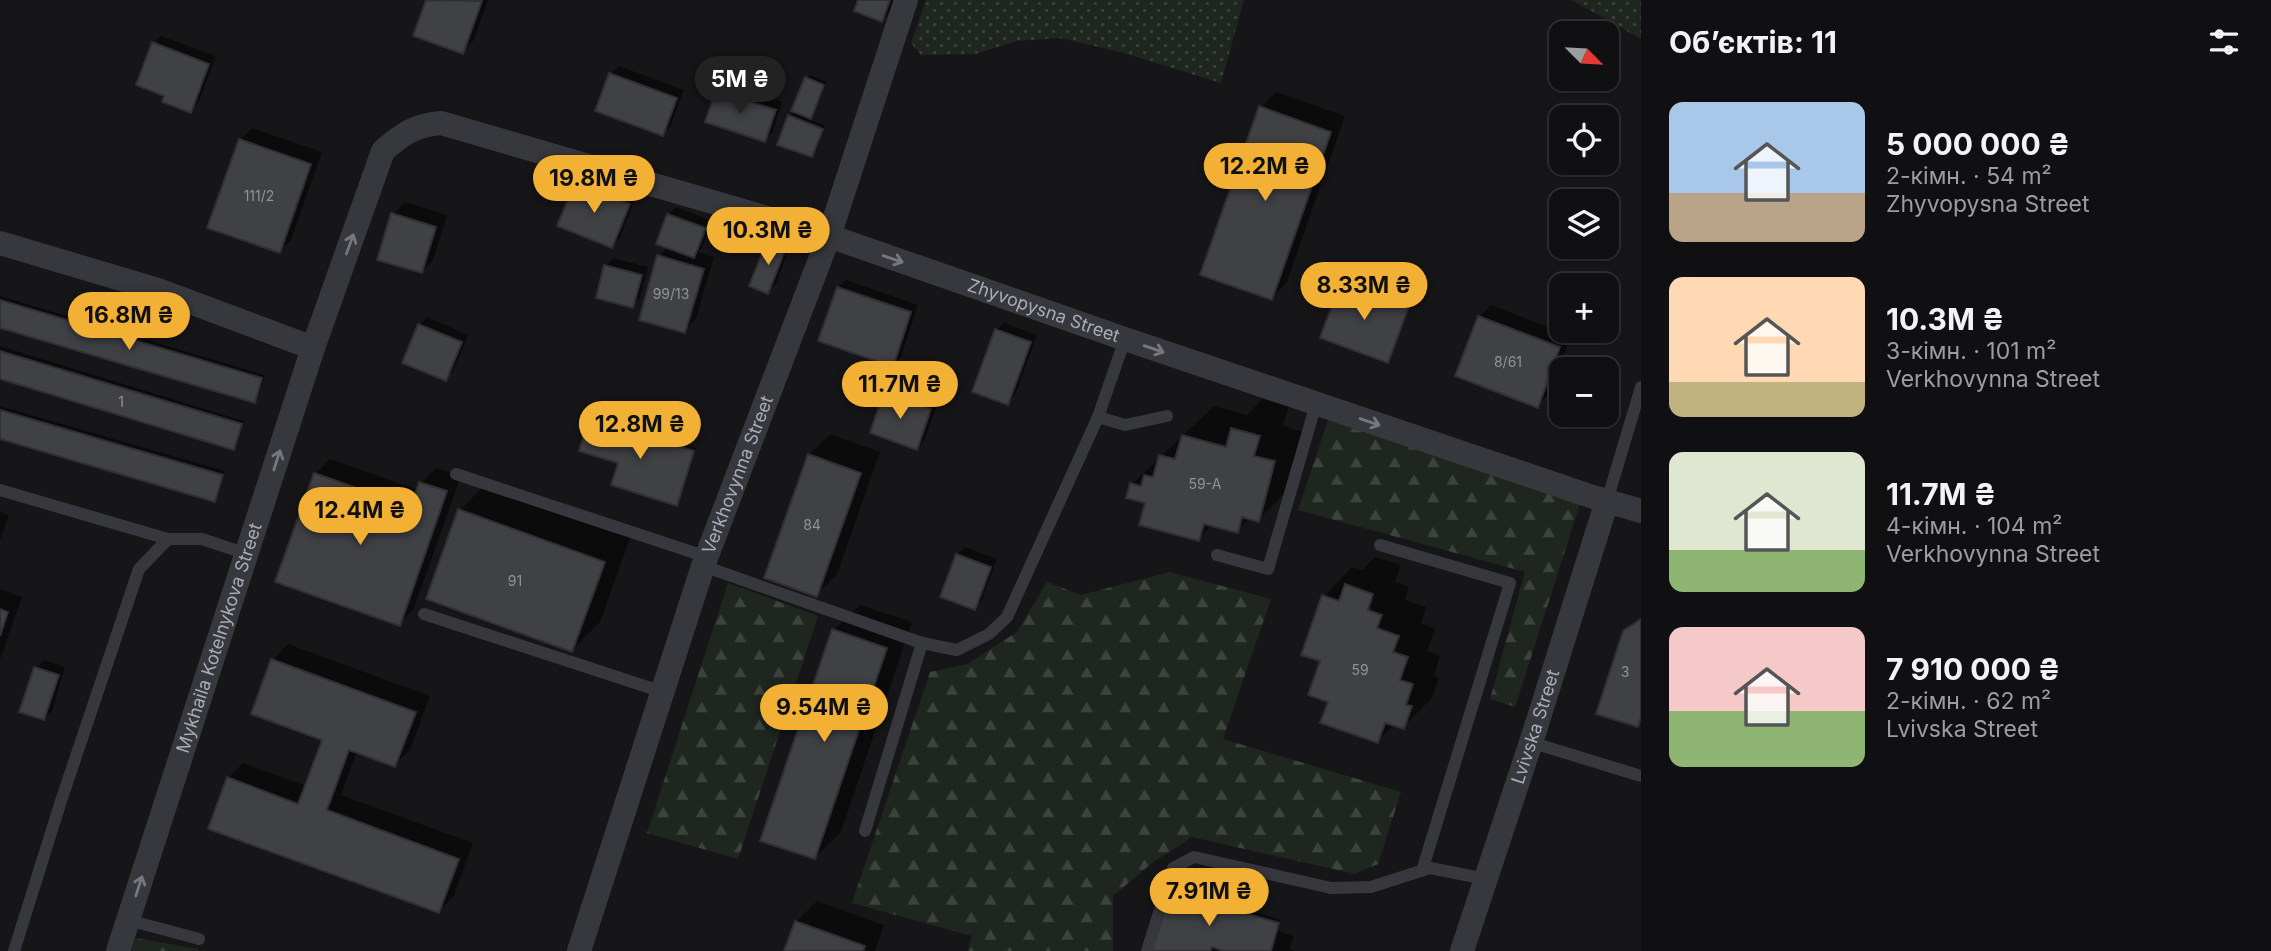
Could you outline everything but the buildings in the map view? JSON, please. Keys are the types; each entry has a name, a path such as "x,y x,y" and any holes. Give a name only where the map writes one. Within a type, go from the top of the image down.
{"street":[{"name":"Verkhovynna Street","path":"579,951 705,562 829,236 906,0"},
{"name":"Zhyvopysna Street","path":"441,122 829,236 1316,404 1641,511"},
{"name":"Mykhaila Kotelnykova Street","path":"118,951 313,348 383,151 400,136 423,124 441,122"},
{"path":"0,243 158,290 313,348"},
{"name":"Lvivska Street","path":"1462,951 1607,501"}],"lane":[{"path":"456,474 705,562 922,643 957,650 989,634 1007,617 1098,417 1125,339"},
{"path":"1607,501 1641,387"},
{"path":"1217,555 1268,569 1316,404"},
{"path":"1098,417 1125,425 1167,416"},
{"path":"0,490 168,539 202,539 247,554"},
{"path":"14,951 139,569 168,539"},
{"path":"1380,545 1510,583 1422,871"},
{"path":"424,614 663,692"},
{"path":"865,831 922,643"},
{"path":"1531,743 1641,776"},
{"path":"1147,951 1173,868 1194,857 1331,888 1371,887 1430,868 1486,879"},
{"path":"128,920 199,939"}],"green space":[{"path":"926,0 1244,0 1221,83 1120,52 1060,38 1017,41 975,54 921,55 911,43"},
{"path":"1572,0 1641,0 1641,39 1619,27 1619,21 1609,21"},
{"path":"1328,420 1580,504 1515,707 1490,699 1525,572 1298,510"},
{"path":"1170,572 1271,599 1223,739 1401,792 1378,864 1355,874 1192,837 1152,863 1113,896 1113,951 968,951 972,936 852,903 930,672 967,664 1017,632 1047,582 1081,595"},
{"path":"728,583 818,616 738,859 647,833"},
{"path":"135,938 199,949 131,951"}]}
